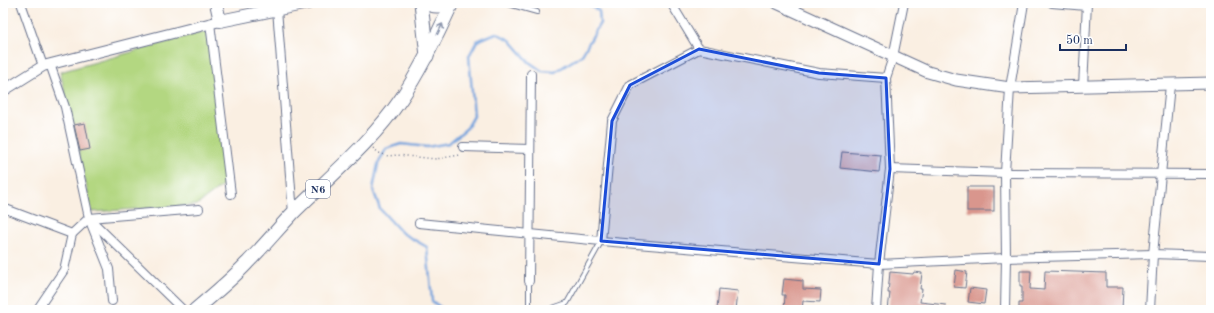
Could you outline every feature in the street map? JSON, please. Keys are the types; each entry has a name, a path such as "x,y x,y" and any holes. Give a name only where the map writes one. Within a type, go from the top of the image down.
{"highway":[{"path":"421,3 427,56"},
{"name":"N6","path":"427,3 429,5 439,6 451,3"},
{"name":"N6","path":"195,310 247,264 293,214 366,142 383,122 400,100 427,56 451,3"}],"main road":[{"path":"216,3 215,22 307,3"},
{"path":"777,3 893,57 928,72 956,80 1010,88 1211,83"}],"street":[{"path":"21,3 65,107 89,218 109,269 112,301"},
{"path":"671,3 699,49"},
{"path":"876,310 879,264 890,169 886,78 893,57 904,3"},
{"path":"1005,310 1005,173 1010,88 1024,3"},
{"path":"1052,3 1087,4 1083,86"},
{"path":"277,9 293,214"},
{"path":"3,91 47,65 215,22 231,194"},
{"path":"601,241 612,120 630,85 699,49 819,73 886,78"},
{"path":"529,281 531,74"},
{"path":"1150,310 1170,85"},
{"path":"463,147 530,149"},
{"path":"890,169 1005,173 1211,174"},
{"path":"3,208 72,234"},
{"path":"37,310 64,270 72,234 89,218 199,209"},
{"path":"89,218 183,310"},
{"path":"419,223 601,241 879,264 1006,258 1154,254 1211,256"}],"lane":[{"path":"506,3 537,12"},
{"path":"547,310 567,302 601,241"},
{"path":"529,281 529,310"}],"path":[{"path":"379,153 388,156 397,154 436,159 460,156 463,147"}],"highlighted area":[{"path":"699,49 819,73 886,78 890,169 879,264 601,241 612,121 630,85"}],"green space":[{"path":"207,31 226,183 197,205 92,212 60,72"}],"building":[{"path":"85,123 90,149 80,151 74,125"},
{"path":"842,152 881,155 879,172 840,168"},
{"path":"967,187 994,187 994,211 967,211"},
{"path":"956,270 967,272 965,288 954,287"},
{"path":"1020,271 1031,271 1030,289 1044,290 1045,271 1106,273 1106,287 1123,287 1122,310 1019,310 1019,303 1022,303"},
{"path":"890,272 913,274 914,272 922,273 920,302 946,305 945,310 888,310"},
{"path":"784,279 803,281 803,289 821,290 820,302 803,301 802,310 784,310 785,295 782,295"},
{"path":"970,288 986,290 984,304 968,302"},
{"path":"719,289 738,291 736,310 717,310"}],"waterway":[{"path":"444,310 432,301 427,247 402,233 380,209 373,189 378,164 386,149 401,144 427,147 449,143 467,128 474,116 469,56 477,41 496,33 510,40 529,62 542,71 555,72 582,55 600,23 599,11 586,3"}]}
